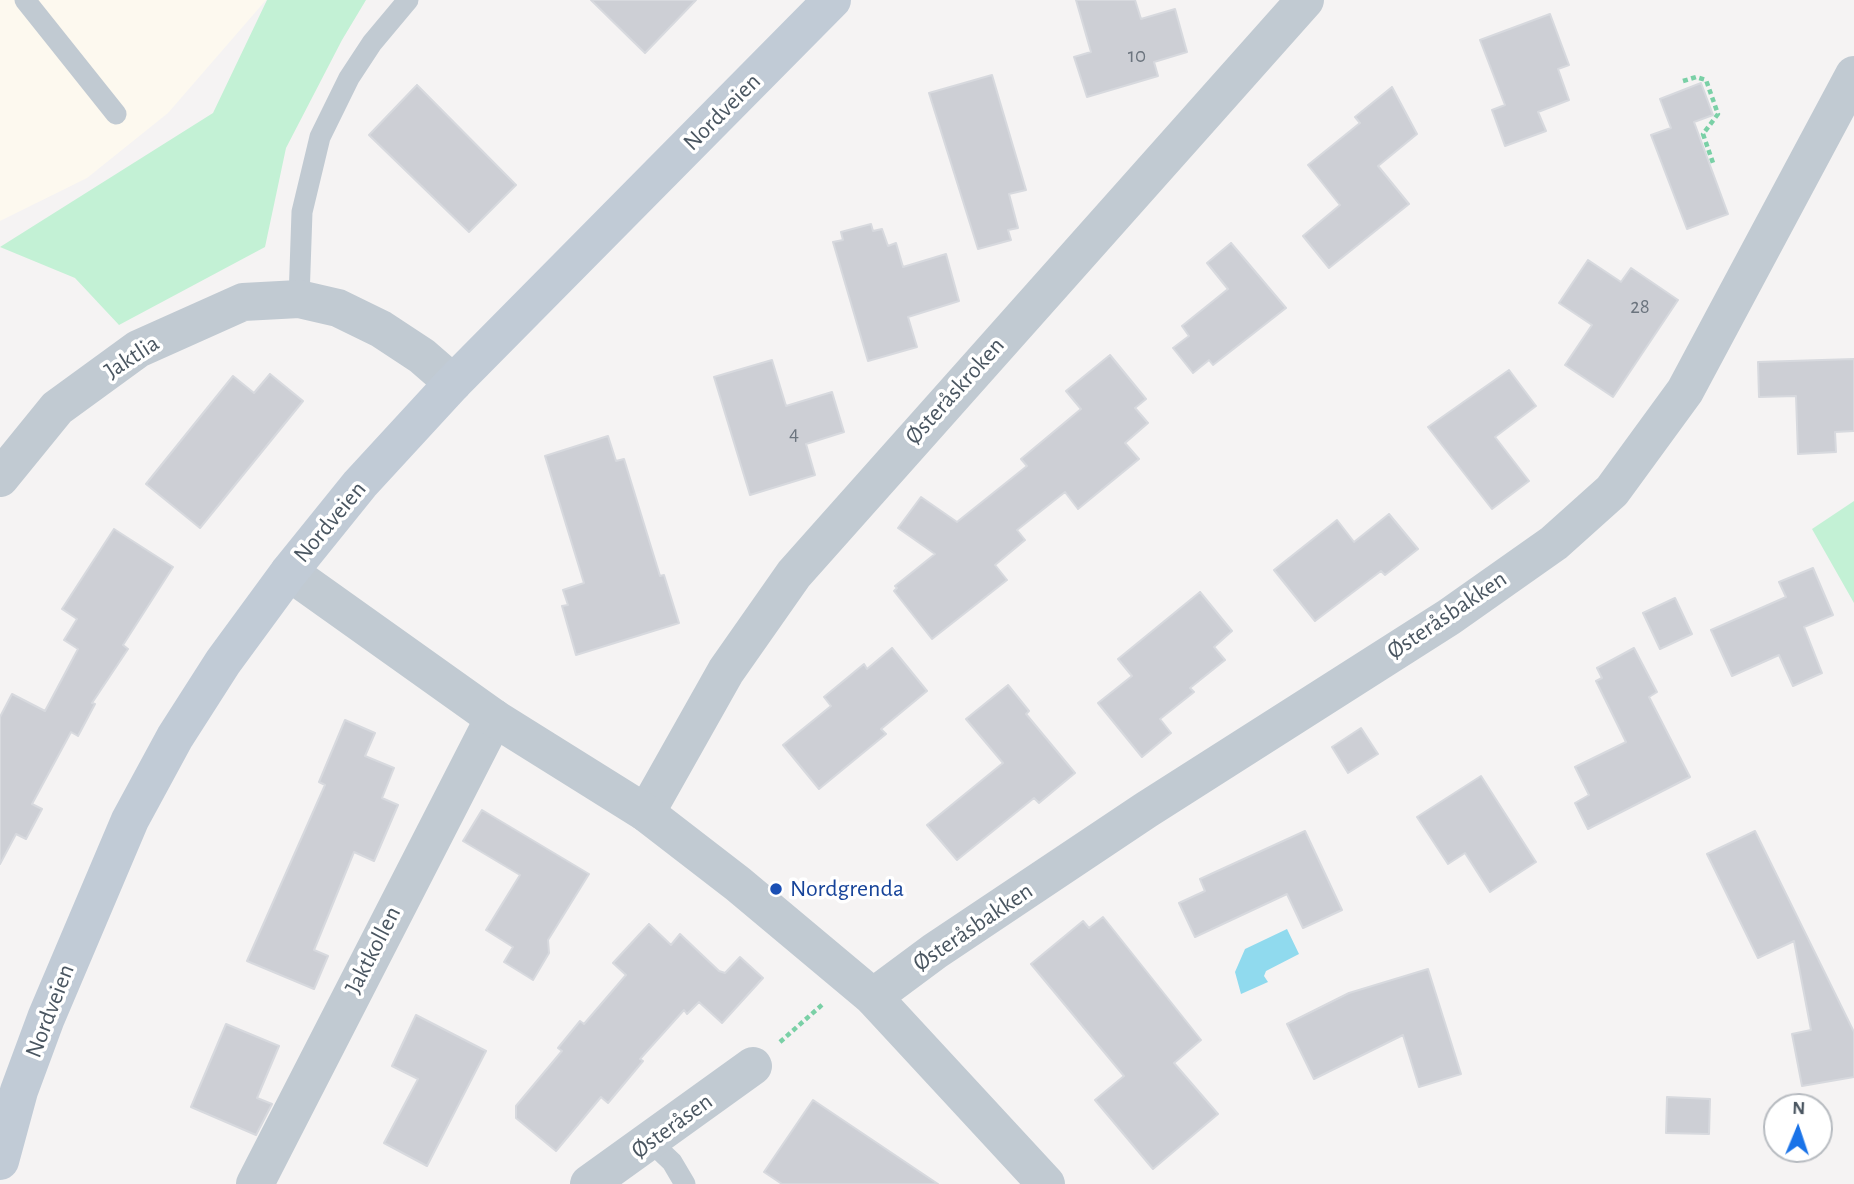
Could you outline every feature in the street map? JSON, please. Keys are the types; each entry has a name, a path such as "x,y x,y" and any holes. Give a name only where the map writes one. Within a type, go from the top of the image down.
{"main road":[{"name":"Nordveien","path":"0,1161 19,1091 46,1018 130,820 175,737 223,662 289,572 360,484 453,383 832,0"}],"street":[{"name":"Østeråskroken","path":"646,813 726,671 794,574 1305,0"},
{"name":"Østeråsbakken","path":"862,987 935,951 1146,810 1449,617 1554,543 1612,491 1685,391 1854,75"},
{"name":"Jaktlia","path":"0,478 57,408 149,342 243,302 299,299 338,308 381,329 422,356 453,383"},
{"path":"289,572 494,718 646,813 862,987 1046,1184"},
{"name":"Jaktkollen","path":"255,1184 494,718"},
{"name":"Østeråsen","path":"589,1184 651,1142 753,1066"}],"lane":[{"path":"25,0 116,114"},
{"path":"299,299 303,212 320,137 349,78 372,43 408,0"},
{"path":"651,1142 673,1162 685,1184"}],"path":[{"path":"1684,82 1696,77 1706,80 1718,114 1703,135 1713,163"},
{"path":"753,1066 862,987"}],"shaded area":[{"path":"0,0 266,0 168,113 87,178 0,221"}],"green space":[{"path":"267,0 366,0 286,148 265,247 119,325 75,278 0,247 213,113"},
{"path":"1854,501 1854,603 1812,529"}],"water":[{"path":"1287,929 1299,954 1266,971 1264,976 1268,982 1241,994 1235,972 1245,949"}],"building":[{"path":"591,0 696,0 645,53"},
{"path":"1076,0 1135,0 1141,19 1175,9 1187,52 1154,62 1158,76 1087,97 1074,57 1091,52"},
{"path":"1550,14 1569,65 1558,69 1569,100 1538,112 1546,131 1505,146 1492,110 1505,105 1480,40"},
{"path":"992,75 1026,190 1009,194 1018,228 1008,230 1011,240 978,249 929,93"},
{"path":"1701,83 1713,115 1694,122 1728,214 1687,229 1651,135 1671,128 1660,99"},
{"path":"417,85 516,185 469,232 369,135"},
{"path":"1392,87 1417,134 1378,166 1409,204 1329,268 1303,236 1340,205 1308,165 1360,123 1355,117"},
{"path":"871,224 873,231 882,229 888,246 896,243 903,267 946,254 959,301 908,317 917,347 868,361 833,242 843,240 841,232"},
{"path":"1231,243 1286,308 1213,365 1209,360 1193,373 1173,348 1189,336 1182,326 1228,289 1207,263"},
{"path":"1588,260 1621,282 1631,268 1678,300 1613,397 1565,365 1592,325 1559,303"},
{"path":"1110,355 1146,399 1135,408 1148,423 1125,443 1139,459 1078,509 1065,492 1017,530 1025,540 995,565 1007,580 932,639 894,591 897,588 895,586 935,554 898,528 921,497 957,522 1027,466 1021,459 1081,409 1066,391"},
{"path":"1854,359 1854,431 1835,432 1836,452 1798,454 1796,396 1759,397 1758,362"},
{"path":"772,360 786,406 832,392 844,432 806,444 815,475 750,495 714,377"},
{"path":"1509,370 1536,406 1495,437 1529,481 1492,509 1428,427"},
{"path":"270,374 303,401 200,528 146,484 233,376 254,393"},
{"path":"608,436 616,461 624,459 660,576 664,575 679,623 576,655 562,606 568,605 563,590 584,583 545,456"},
{"path":"1389,514 1418,549 1385,575 1381,571 1315,621 1274,570 1337,520 1354,542"},
{"path":"114,529 173,567 123,645 128,649 92,703 95,704 78,736 71,732 32,804 42,809 26,839 16,834 0,864 0,717 12,694 45,711 78,649 64,640 77,619 62,609"},
{"path":"1813,568 1833,615 1804,627 1822,673 1793,686 1779,655 1732,676 1711,630 1786,597 1779,582"},
{"path":"1200,592 1232,631 1214,647 1225,660 1190,688 1194,692 1160,719 1171,733 1142,757 1098,703 1132,676 1118,659"},
{"path":"1675,598 1692,634 1660,649 1643,613"},
{"path":"892,648 927,691 881,729 886,734 819,789 783,745 831,706 824,697 864,664 867,669"},
{"path":"1634,648 1657,692 1649,697 1690,777 1588,829 1575,803 1589,795 1575,767 1626,742 1596,681 1602,678 1597,668"},
{"path":"1008,685 1029,711 1026,714 1075,773 1039,803 1034,798 957,860 927,825 1003,763 966,719"},
{"path":"345,720 375,733 365,756 394,768 382,798 398,805 374,861 354,852 314,950 328,956 314,989 247,961 325,785 319,782"},
{"path":"1361,728 1378,754 1348,773 1332,747"},
{"path":"1481,776 1536,862 1490,892 1465,853 1448,864 1417,817"},
{"path":"482,810 589,874 548,940 549,953 533,980 504,962 513,947 486,930 520,875 463,841"},
{"path":"1305,831 1342,910 1303,928 1287,894 1195,937 1179,903 1205,891 1200,879"},
{"path":"1755,831 1854,1032 1854,1077 1802,1086 1792,1034 1811,1030 1794,941 1758,958 1707,854"},
{"path":"1103,917 1201,1040 1174,1063 1218,1114 1153,1169 1095,1100 1124,1076 1031,964 1083,921 1089,928"},
{"path":"649,924 671,945 680,934 719,971 725,973 740,957 763,978 722,1023 699,1002 687,1014 684,1010 640,1059 643,1061 608,1103 601,1097 556,1151 516,1118 516,1106 562,1051 558,1048 580,1021 584,1024 626,975 613,963"},
{"path":"1428,969 1461,1074 1419,1087 1403,1035 1314,1079 1287,1024 1349,993"},
{"path":"416,1015 486,1051 427,1166 384,1143 418,1079 392,1066"},
{"path":"226,1024 279,1046 257,1098 272,1104 256,1135 191,1107"},
{"path":"1667,1097 1710,1099 1709,1134 1666,1133"},
{"path":"813,1100 938,1184 782,1184 764,1172"}],"place":[{"name":"Nordgrenda","path":"776,889"}]}
